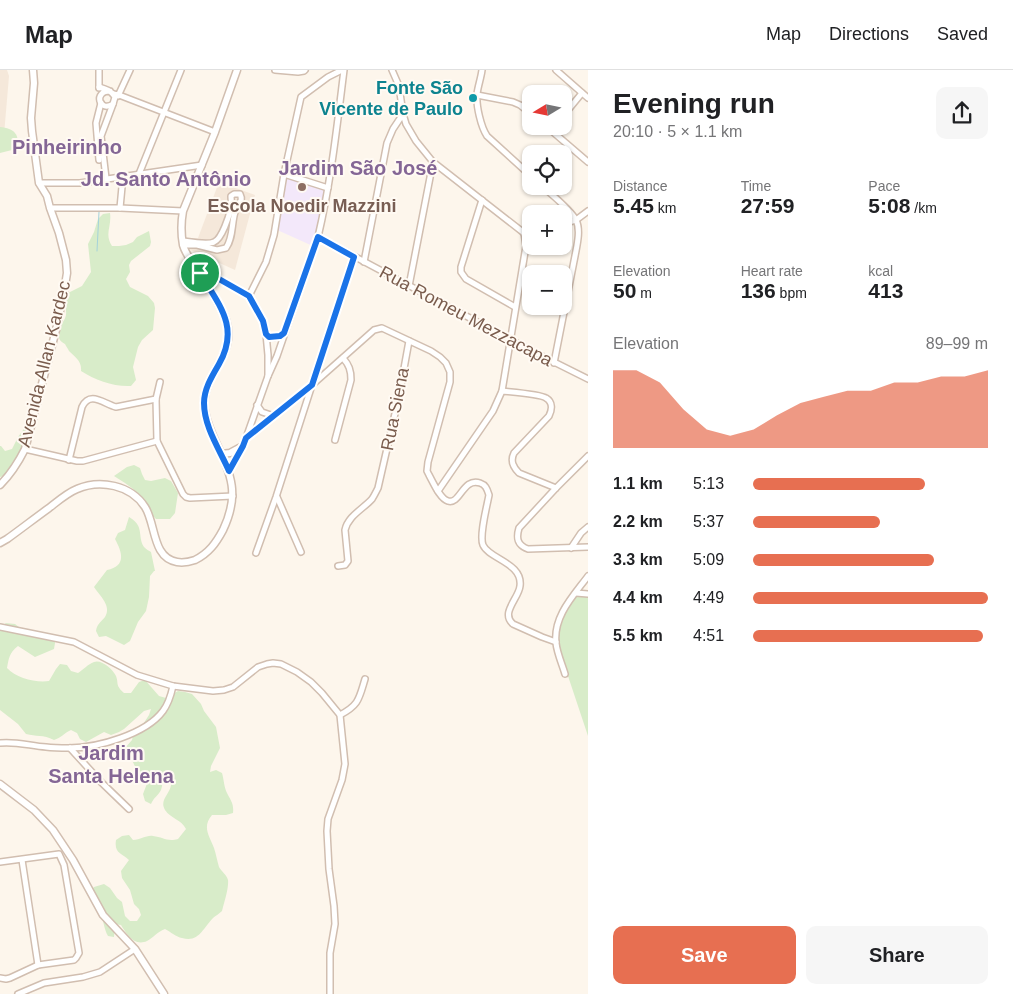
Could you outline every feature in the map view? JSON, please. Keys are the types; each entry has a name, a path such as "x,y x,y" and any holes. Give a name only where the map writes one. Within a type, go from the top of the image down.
{"street":[{"name":"Avenida Allan Kardec","path":"0,485 10,476 25,449 56,330 67,273 61,240 47,196 40,183 32,131 33,70"},
{"path":"100,70 99,87 101,102 109,117"},
{"path":"106,178 101,136 114,103 114,93 130,70"},
{"path":"139,174 181,70"},
{"path":"0,543 7,540 64,496 89,485 113,485 134,495 144,506 152,521 156,543 160,552 173,561 182,563 205,555 216,543 228,520 233,496 233,484 211,432 204,404 209,383 224,355 228,331 226,320 200,273 191,261 183,243 181,223 183,211 215,132 237,70"},
{"path":"275,70 304,71"},
{"path":"249,296 266,262 274,235 284,174 301,97 328,77 343,70"},
{"path":"229,471 243,446 318,237 334,150 343,70"},
{"path":"392,70 399,86 406,124 416,141 433,162 522,231"},
{"path":"482,70 477,95 483,130 487,136 522,168"},
{"path":"556,70 588,98"},
{"path":"99,87 215,132"},
{"path":"99,160 96,123 101,94 105,91 114,93"},
{"path":"572,106 582,94"},
{"path":"477,95 512,102 522,107"},
{"path":"101,102 110,106 114,103"},
{"path":"364,262 387,143 393,129 403,114"},
{"path":"560,135 588,162"},
{"path":"409,286 433,162"},
{"path":"40,183 80,183 202,165"},
{"path":"284,174 328,188"},
{"path":"120,208 123,176"},
{"path":"183,243 217,250 226,248 236,208 241,201 242,197 240,194 231,196 232,206 223,231 216,242 217,250"},
{"path":"552,195 576,220 578,239 572,271"},
{"path":"482,200 461,272 466,279 515,307"},
{"path":"50,208 120,208 183,211"},
{"path":"572,221 588,211"},
{"name":"Rua Romeu Mezzacapa","path":"318,237 554,363 588,379"},
{"path":"183,243 216,242"},
{"path":"256,553 354,257"},
{"path":"200,273 219,279 249,296 263,321 268,355 268,376"},
{"path":"438,491 493,412 502,391 522,274"},
{"path":"554,363 563,315"},
{"path":"246,438 312,385 378,328 382,328 431,351 446,364 450,372 450,382 427,467 429,475 443,498 451,502 456,500 467,485 472,483 478,482 487,488 489,495 481,538 483,545 486,550 507,563 514,570 520,584 520,588 509,611 509,621 556,642"},
{"path":"266,334 269,337 276,337 284,333"},
{"name":"Rua Siena","path":"338,566 344,566 348,561 346,525 373,498 378,488 399,396 408,341"},
{"path":"268,355 271,357 276,356"},
{"path":"335,440 351,380 349,366 343,358"},
{"path":"160,382 156,399 157,441 180,488 186,497 190,498 233,496"},
{"path":"502,391 546,398 551,404 552,410 549,416 514,453 512,464 519,473 556,488"},
{"path":"69,460 84,402 93,399 116,407 156,399"},
{"path":"257,405 262,412 274,416"},
{"path":"25,449 69,460 83,461 157,441"},
{"path":"221,454 230,453 243,446"},
{"path":"588,456 519,528 517,534 517,541 528,550 588,547"},
{"path":"276,497 301,552"},
{"path":"571,548 581,533 588,527"},
{"path":"565,674 556,642 559,620 564,608 588,576"},
{"path":"576,593 588,594"},
{"path":"0,627 74,642 137,675 173,686 213,691 224,690 233,687 258,667 267,664 280,664 297,672 322,693 340,715 345,764 342,780 328,819 327,831 335,924 330,953 330,994"},
{"path":"340,715 350,710 356,704 365,679"},
{"path":"0,743 70,748 111,741 146,727 155,720 164,710 173,686"},
{"path":"70,748 129,809"},
{"path":"0,784 44,819 53,830 73,860 103,915 135,949 164,994"},
{"path":"0,862 59,854 66,849"},
{"path":"0,978 6,980 38,965 74,960 78,956 64,865 59,854"},
{"path":"22,860 38,965"},
{"path":"64,865 73,860"},
{"path":"18,994 44,983 83,977 100,972 135,949"}],"shaded area":[{"path":"0,70 7,70 9,76 4,135 0,135"},
{"path":"284,174 328,188 315,247 275,229"},
{"path":"219,182 255,195 235,270 184,247 182,238 198,238"}],"green space":[{"path":"0,127 15,133 18,140 16,149 0,153"},
{"path":"110,213 108,234 112,246 126,245 149,231 151,242 150,246 131,261 129,265 130,272 126,279 130,287 148,296 154,303 155,308 153,330 142,340 138,347 133,367 136,380 131,386 105,382 81,371 76,357 60,340 58,333 66,313 62,301 64,295 82,286 91,272 88,244 98,219 103,214"},
{"path":"26,426 22,455 7,475 0,477 0,446 5,451 12,449"},
{"path":"134,465 140,468 145,480 151,481 165,478 171,481 178,493 175,513 170,519 156,519 138,493 114,476 127,467"},
{"path":"129,517 134,520 139,528 144,547 151,552 155,571 150,576 146,611 138,622 130,641 124,645 106,636 99,637 96,631 99,623 107,613 107,609 94,587 107,570 118,565 120,562 121,553 115,539 118,533 125,530"},
{"path":"576,595 588,597 588,736 558,646 559,626 564,611"},
{"path":"5,623 15,624 20,628 19,630 34,637 44,634 54,636 54,649 35,657 18,646 13,651 7,668 16,675 32,680 49,681 60,664 67,665 71,671 78,673 97,661 110,668 117,679 118,686 124,693 131,693 139,682 145,680 159,696 166,698 178,691 192,694 216,727 220,748 210,772 216,770 222,773 226,791 233,805 233,813 212,815 207,823 207,827 219,867 228,880 228,887 222,911 213,918 197,937 182,938 165,929 147,941 138,942 134,941 125,932 121,925 115,924 114,937 108,936 90,892 94,887 104,884 122,902 125,916 130,921 137,921 141,915 139,909 134,904 130,890 122,878 121,871 129,860 117,850 116,840 122,836 129,835 133,840 150,836 174,840 178,839 186,829 167,813 163,806 171,785 170,773 164,774 161,790 151,804 145,801 143,794 148,781 145,775 138,773 132,760 127,756 119,755 138,732 151,709 144,711 119,732 111,735 104,732 86,742 71,730 54,740 26,734 18,724 0,710 0,626 6,625"}],"waterway":[{"path":"97,251 99,212"}],"place":[{"name":"Fonte São Vicente de Paulo","path":"473,98"},
{"name":"Escola Noedir Mazzini","path":"302,187"}],"district":[{"name":"Pinheirinho","path":"67,147"},
{"name":"Jardim São José","path":"358,168"},
{"name":"Jd. Santo Antônio","path":"166,179"},
{"name":"Jardim Santa Helena","path":"111,764"}],"route":[{"path":"318,237 354,257 312,385 246,438 229,471 211,432 204,404 209,383 224,355 228,331 226,320 200,273 219,279 249,296 263,321 266,334 269,337 276,337 284,333 318,237"}]}
